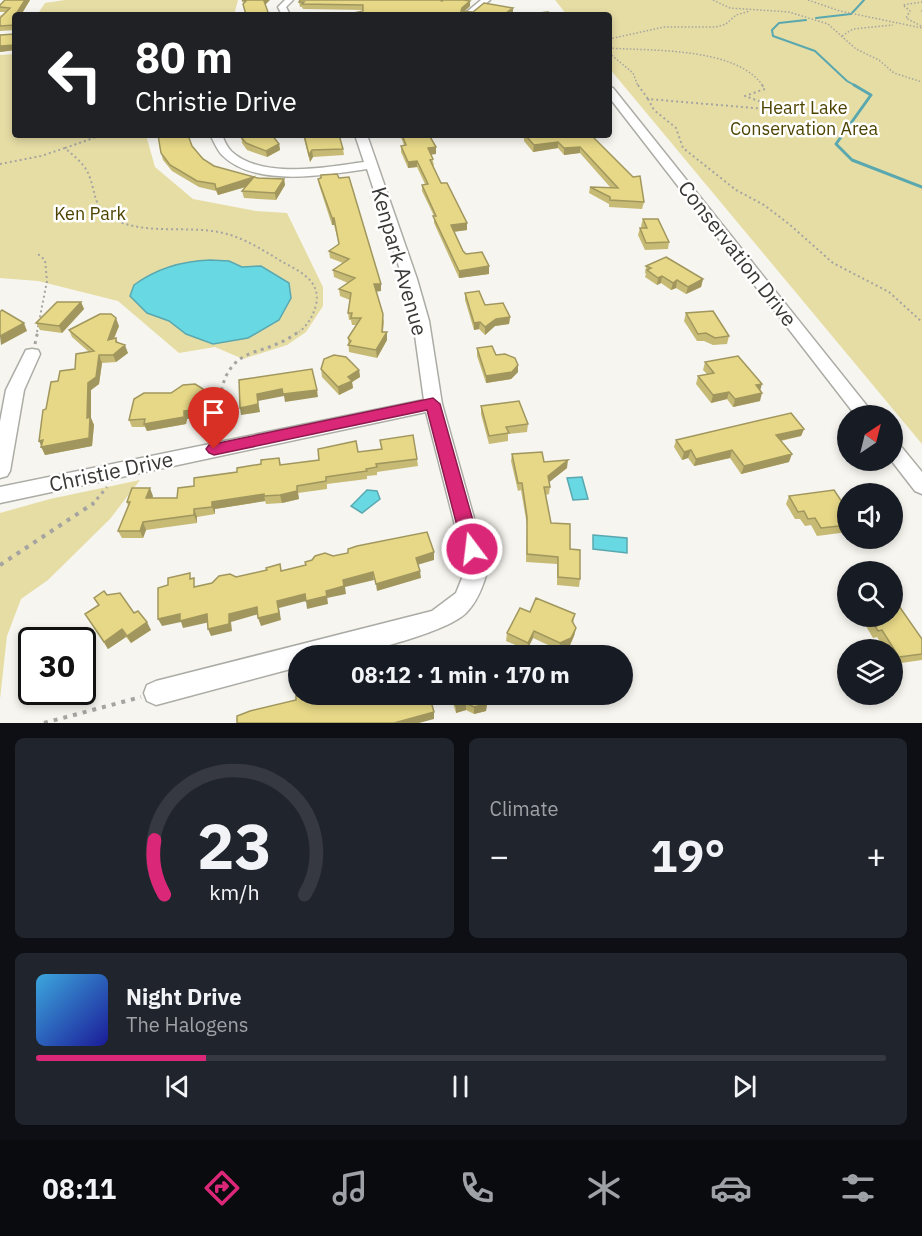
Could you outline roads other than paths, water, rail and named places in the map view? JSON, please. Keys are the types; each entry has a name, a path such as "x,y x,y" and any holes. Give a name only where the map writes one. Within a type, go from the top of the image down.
{"street":[{"path":"284,12 282,7 289,0"},
{"path":"471,12 486,0"},
{"name":"Conservation Drive","path":"612,94 857,405"},
{"path":"217,138 219,146 231,159 267,171 296,173 371,165"},
{"name":"Kenpark Avenue","path":"342,645 437,620 457,610 472,587 477,568 433,404 421,321 410,279 362,138"},
{"path":"0,471 15,390 32,354"},
{"name":"Christie Drive","path":"0,495 433,404"},
{"path":"903,463 922,486"},
{"name":"Kenpark Avenue","path":"156,693 288,659"}],"water":[{"path":"210,260 229,261 242,267 261,266 289,283 291,298 279,320 248,338 213,344 186,334 169,321 147,313 130,296 134,285 161,270 180,264"},
{"path":"582,477 588,499 573,500 567,478"},
{"path":"367,490 377,491 380,499 362,513 351,506"},
{"path":"593,535 627,538 627,553 593,549"}],"waterway":[{"path":"852,13 864,0"},
{"path":"816,18 851,14"},
{"path":"806,20 779,23 772,30 773,36 815,51 847,81 856,86"},
{"path":"854,85 871,95 836,144 852,160 922,187"}],"park label":[{"name":"Heart Lake Conservation Area","path":"804,117"},
{"name":"Ken Park","path":"90,213"}]}
